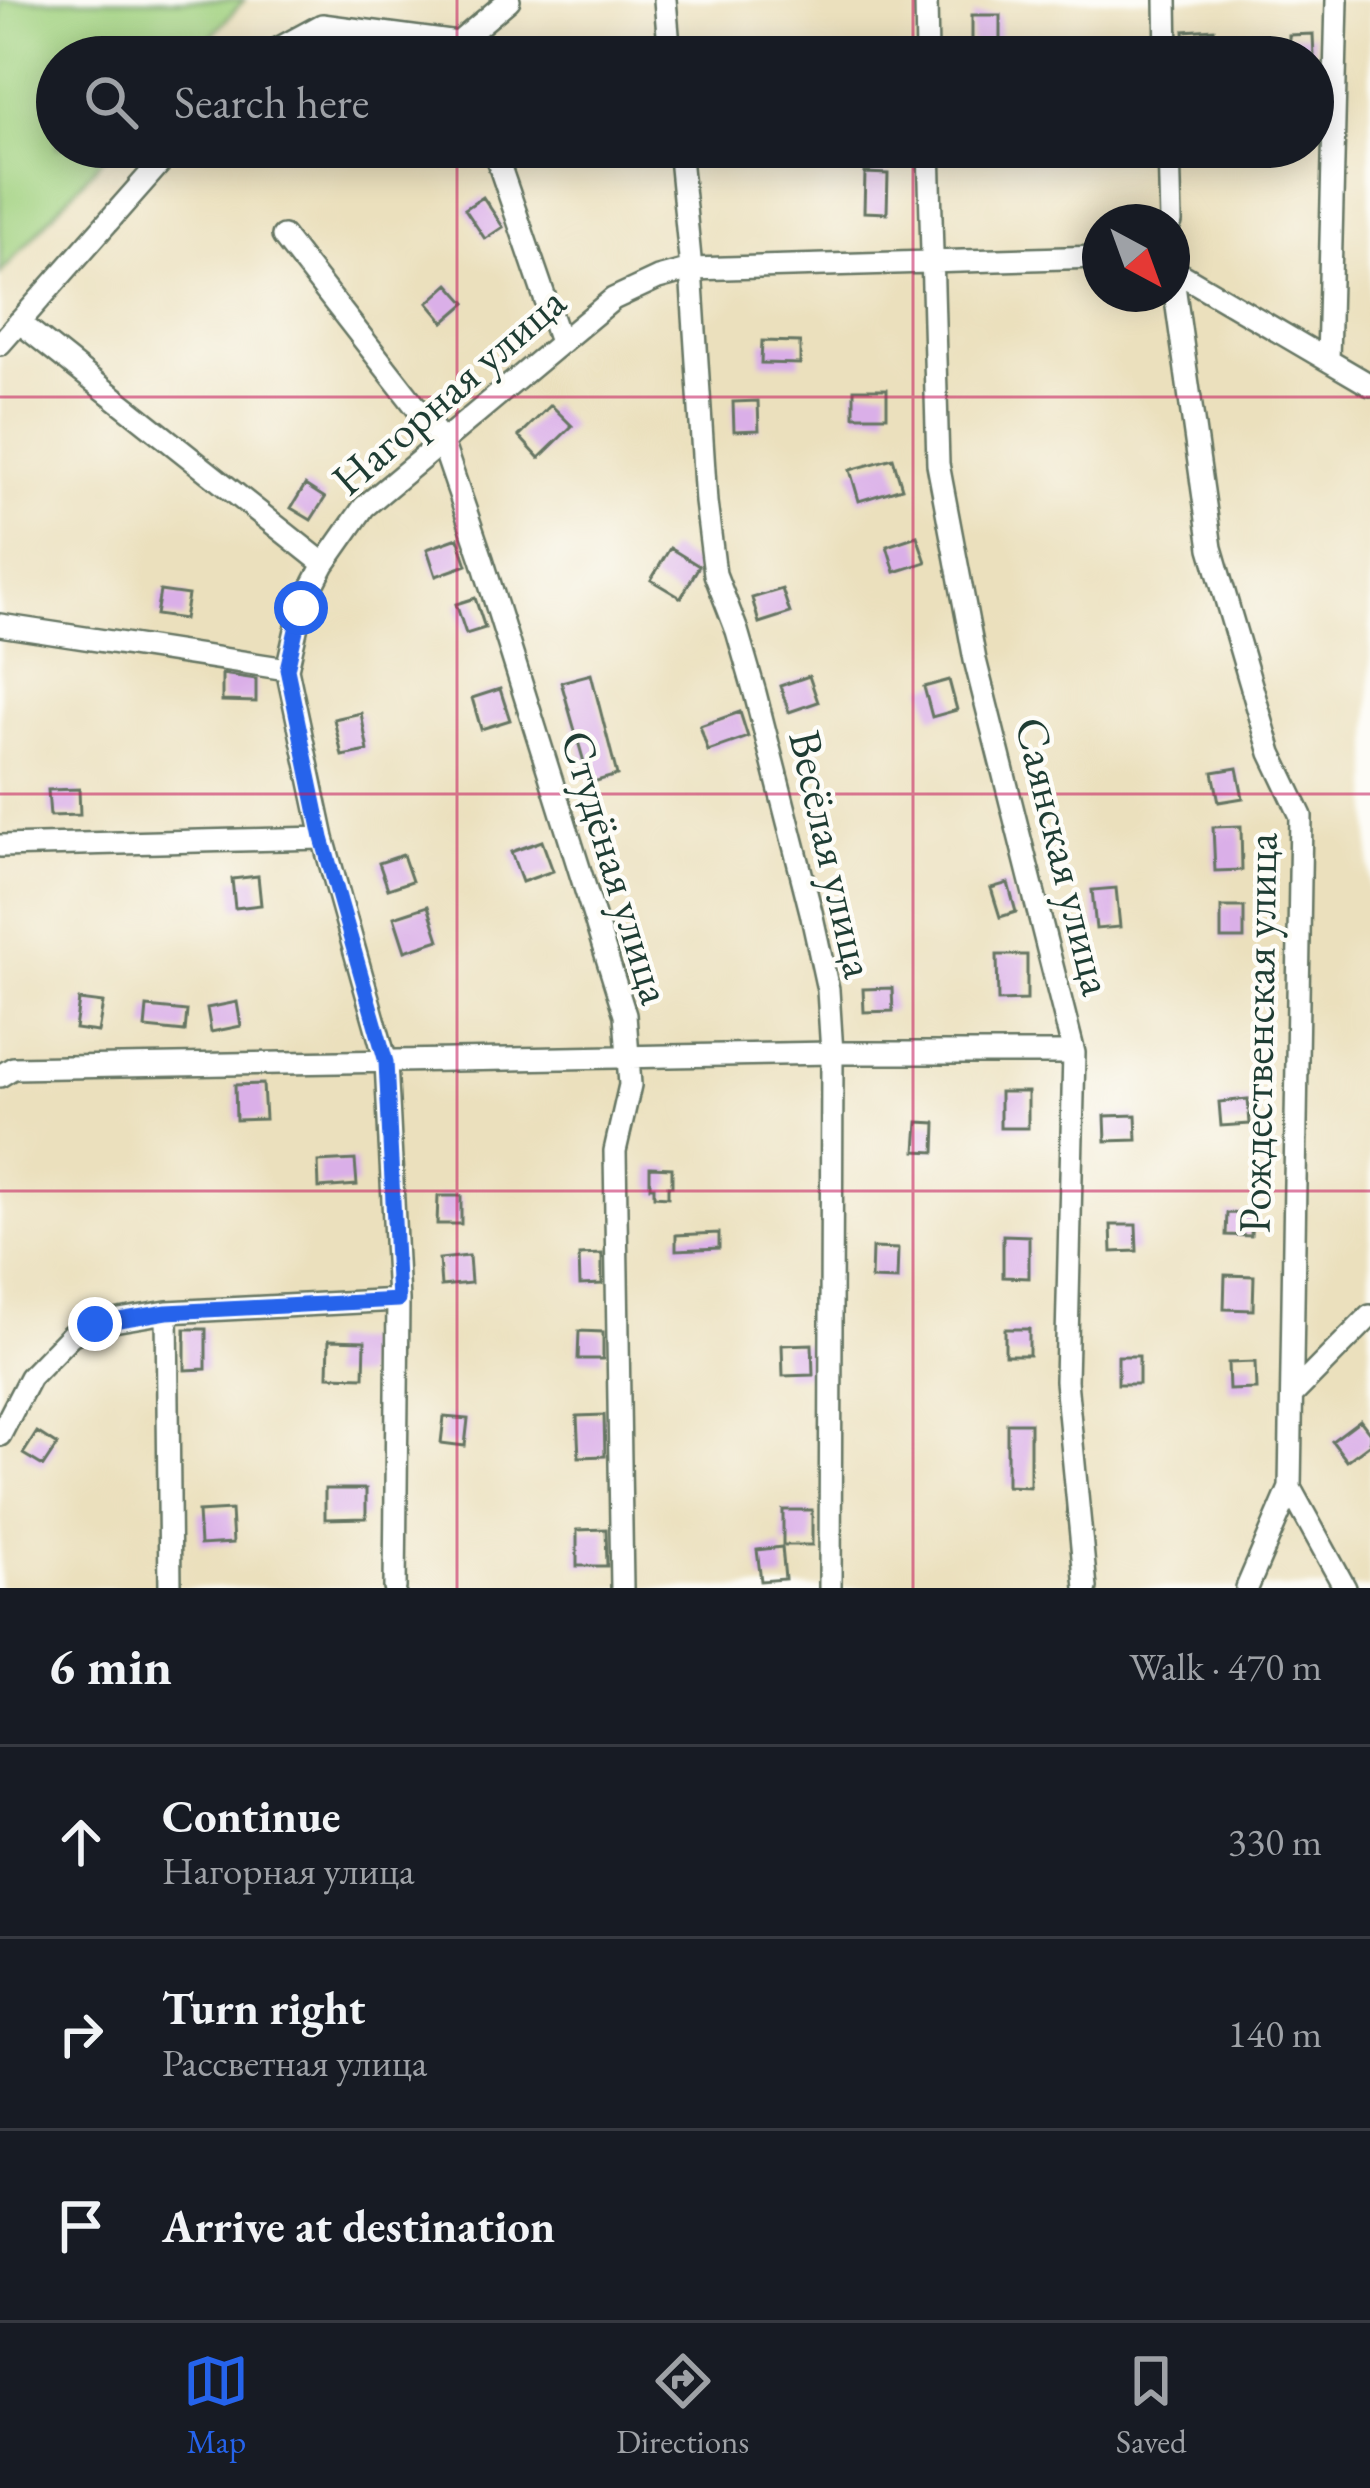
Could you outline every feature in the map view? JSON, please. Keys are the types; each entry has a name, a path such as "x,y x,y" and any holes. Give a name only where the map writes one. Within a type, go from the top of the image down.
{"street":[{"path":"473,36 508,0"},
{"path":"665,0 668,36"},
{"path":"926,0 927,36"},
{"path":"1166,0 1167,36"},
{"path":"1334,120 1337,0"},
{"path":"301,36 322,25 383,36"},
{"path":"0,344 155,168"},
{"path":"500,168 560,342"},
{"name":"Весёлая улица","path":"681,168 715,574 755,693 828,990 832,1053 830,1588"},
{"name":"Саянская улица","path":"929,168 938,464 974,661 1074,1053 1066,1381 1086,1588"},
{"path":"1170,168 1171,204"},
{"path":"1328,360 1333,168"},
{"name":"Студёная улица","path":"283,236 441,440 625,1015 630,1085 615,1151 622,1588"},
{"name":"Нагорная улица","path":"395,1588 398,1300 386,1062 322,838 287,669 301,608 323,564 364,507 441,440 613,299 658,278 691,269 1082,258"},
{"path":"1190,280 1370,385"},
{"name":"Рождественская улица","path":"1178,312 1211,548 1271,753 1301,816 1291,1488 1247,1588"},
{"path":"19,322 323,564"},
{"path":"0,625 287,669"},
{"path":"0,846 322,838"},
{"path":"0,1076 13,1068 1074,1053"},
{"path":"0,1435 30,1377 71,1335 95,1324 167,1312 398,1300"},
{"path":"167,1312 170,1588"},
{"path":"1292,1395 1370,1316"},
{"path":"1291,1488 1345,1588"}],"green space":[{"path":"0,0 244,0 212,36 36,36 36,168 94,168 0,274"}],"building":[{"path":"972,15 1000,15 1000,36 972,36"},
{"path":"1214,29 1214,36 1184,36 1184,31"},
{"path":"865,173 888,174 887,213 864,212"},
{"path":"483,197 503,227 485,239 465,209"},
{"path":"449,284 466,303 444,322 428,303"},
{"path":"762,341 800,342 800,364 761,363"},
{"path":"854,389 887,389 887,416 854,416"},
{"path":"758,401 759,430 734,431 733,402"},
{"path":"551,405 572,426 539,458 519,436"},
{"path":"893,458 902,488 859,501 850,470"},
{"path":"305,485 325,498 311,520 291,508"},
{"path":"917,536 926,562 895,572 887,546"},
{"path":"458,538 467,565 436,576 427,549"},
{"path":"670,548 699,566 681,598 651,580"},
{"path":"782,589 790,613 759,623 752,598"},
{"path":"160,591 188,595 184,619 156,615"},
{"path":"475,598 485,628 466,634 456,604"},
{"path":"222,674 256,679 256,702 222,701"},
{"path":"591,674 617,775 590,783 561,682"},
{"path":"809,676 818,702 789,712 780,686"},
{"path":"949,680 957,710 932,717 924,687"},
{"path":"500,689 510,720 481,729 472,698"},
{"path":"740,712 748,737 708,751 700,726"},
{"path":"361,713 368,751 342,756 334,719"},
{"path":"1237,768 1243,798 1219,802 1213,772"},
{"path":"79,789 80,815 50,816 48,790"},
{"path":"1241,826 1242,870 1215,871 1213,827"},
{"path":"542,841 553,871 522,882 511,852"},
{"path":"403,855 412,881 388,889 379,863"},
{"path":"258,876 261,905 235,908 232,879"},
{"path":"1008,883 1016,912 1000,917 991,888"},
{"path":"1116,888 1120,927 1096,929 1092,890"},
{"path":"428,906 439,940 405,951 394,917"},
{"path":"1221,907 1244,907 1244,939 1221,939"},
{"path":"997,955 1027,955 1027,1000 998,1001"},
{"path":"892,988 893,1011 864,1012 863,989"},
{"path":"79,1000 103,1003 98,1032 75,1029"},
{"path":"237,1002 241,1026 211,1032 207,1008"},
{"path":"147,1007 187,1011 185,1032 145,1028"},
{"path":"263,1084 265,1119 236,1120 235,1085"},
{"path":"1000,1092 1028,1092 1028,1128 1000,1128"},
{"path":"1248,1099 1250,1124 1221,1126 1219,1102"},
{"path":"1136,1115 1137,1140 1106,1141 1105,1116"},
{"path":"918,1122 936,1123 935,1152 916,1151"},
{"path":"355,1160 357,1185 319,1188 318,1162"},
{"path":"650,1167 672,1168 668,1197 654,1196"},
{"path":"438,1196 461,1196 461,1224 437,1224"},
{"path":"1227,1213 1252,1214 1251,1236 1226,1235"},
{"path":"1111,1225 1136,1225 1137,1251 1112,1252"},
{"path":"719,1233 719,1248 676,1250 676,1235"},
{"path":"1003,1235 1029,1236 1029,1278 1003,1277"},
{"path":"872,1248 898,1249 897,1280 871,1279"},
{"path":"602,1254 602,1284 580,1285 579,1255"},
{"path":"469,1256 471,1283 441,1286 439,1259"},
{"path":"1225,1275 1254,1276 1253,1310 1224,1309"},
{"path":"185,1329 206,1329 206,1369 185,1370"},
{"path":"1005,1329 1029,1329 1029,1355 1005,1355"},
{"path":"579,1331 603,1332 603,1359 578,1359"},
{"path":"329,1340 365,1341 364,1377 328,1376"},
{"path":"812,1344 813,1375 783,1376 782,1345"},
{"path":"1118,1356 1139,1356 1139,1384 1118,1384"},
{"path":"1255,1362 1256,1389 1229,1390 1228,1363"},
{"path":"604,1415 605,1456 579,1457 577,1416"},
{"path":"444,1417 468,1419 465,1446 441,1443"},
{"path":"1360,1420 1370,1433 1370,1444 1347,1461 1332,1441"},
{"path":"1007,1423 1030,1423 1030,1487 1007,1486"},
{"path":"37,1432 57,1445 43,1466 23,1454"},
{"path":"325,1489 366,1489 366,1518 325,1519"},
{"path":"231,1510 233,1543 200,1545 198,1512"},
{"path":"783,1510 812,1510 812,1545 783,1545"},
{"path":"606,1529 607,1566 577,1566 577,1530"},
{"path":"782,1547 785,1579 761,1581 757,1550"}],"route":[{"path":"95,1324 167,1312 398,1300 386,1062 322,838 287,669 301,608"}]}
